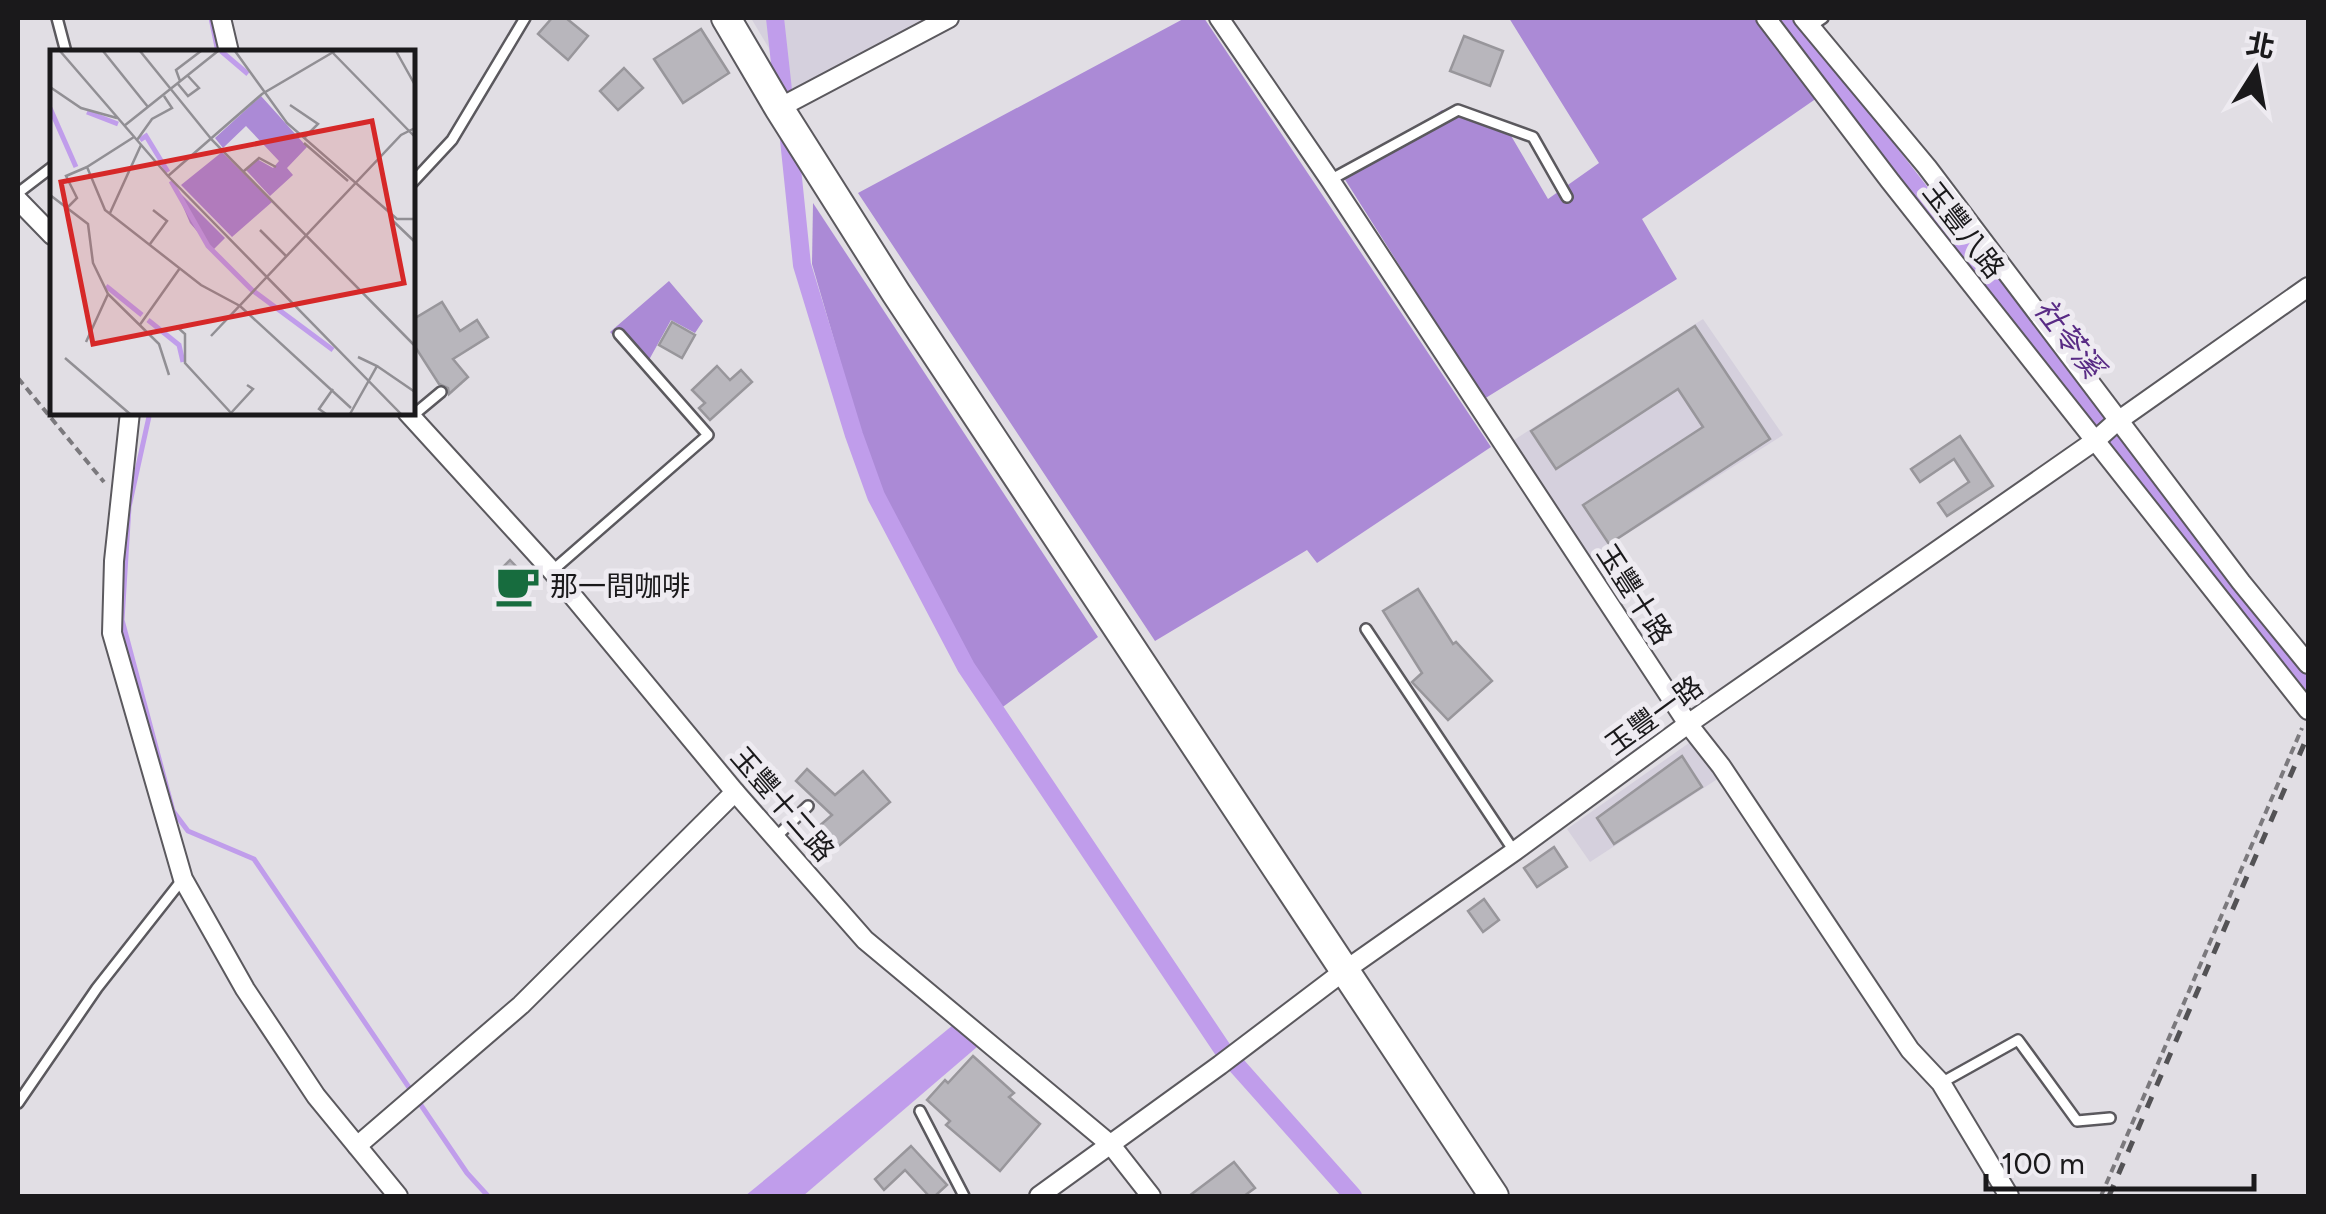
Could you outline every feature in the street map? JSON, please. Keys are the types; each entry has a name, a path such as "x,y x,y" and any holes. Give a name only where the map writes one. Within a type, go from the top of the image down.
{"main road":[{"path":"726,18 896,293 1494,1196"}],"street":[{"path":"221,18 229,50"},
{"path":"779,108 948,18"},
{"name":"玉豐十路","path":"1219,18 1688,724 1721,766 1910,1050 1941,1083 2009,1196"},
{"name":"玉豐八路","path":"1766,18 1890,181 2108,430 2308,712"},
{"path":"1812,21 1928,167 2108,430 2242,582 2308,664"},
{"path":"18,200 50,233"},
{"name":"玉豐一路","path":"1039,1196 1688,724 2308,287"},
{"path":"130,415 114,562 112,633 183,878 245,989 316,1096 398,1196"},
{"name":"玉豐十二路","path":"409,415 552,572 735,792 865,940 1111,1144 1151,1196"},
{"path":"357,1146 521,1005 735,792"}],"lane":[{"path":"57,18 65,50"},
{"path":"415,180 452,140 525,18"},
{"path":"1330,180 1458,110 1533,138 1567,197"},
{"path":"18,192 50,168"},
{"path":"552,572 708,434 620,334"},
{"path":"415,411 441,392"},
{"path":"1366,628 1515,852"},
{"path":"775,838 808,806"},
{"path":"18,1103 97,988 183,878"},
{"path":"1941,1083 2018,1040 2076,1121 2110,1118"},
{"path":"920,1111 964,1196"}],"path":[{"path":"18,378 121,501"},
{"path":"2101,1196 2308,712"}],"shaded area":[{"path":"751,18 929,18 793,89"},
{"path":"1185,18 1204,18 1491,447 1317,563 1307,550 1155,641 858,193"},
{"path":"1509,18 1756,18 1817,98 1642,219 1677,279 1484,399 1344,178 1442,110 1510,134 1548,199 1599,163"},
{"path":"813,203 1098,637 1000,709 968,658 874,478 812,264"},
{"path":"669,281 703,321 695,333 671,320 644,369 610,332"},
{"path":"1703,319 1783,435 1589,558 1514,440"},
{"path":"1689,743 1698,745 1719,778 1590,862 1567,829"},
{"path":"953,1025 977,1047 803,1196 745,1196"}],"building":[{"path":"552,18 566,18 588,36 568,60 538,34"},
{"path":"701,29 729,73 683,103 654,59"},
{"path":"1464,36 1503,51 1490,86 1450,71"},
{"path":"624,68 643,88 618,110 600,91"},
{"path":"442,302 460,331 477,320 488,337 453,359 468,377 449,394 415,347 415,318"},
{"path":"672,322 695,335 682,358 659,345"},
{"path":"1695,326 1770,439 1609,544 1583,505 1703,427 1678,389 1556,469 1531,431"},
{"path":"717,366 730,380 741,370 752,382 710,420 699,408 705,403 692,390"},
{"path":"1960,436 1993,486 1947,516 1938,503 1969,482 1954,459 1920,482 1911,469"},
{"path":"510,560 530,581 516,594 496,574"},
{"path":"1418,589 1453,644 1456,642 1492,681 1448,720 1412,682 1422,673 1383,611"},
{"path":"1682,756 1702,787 1614,844 1597,818"},
{"path":"807,769 835,795 863,771 890,802 834,850 816,829 832,815 796,781"},
{"path":"1554,847 1567,867 1537,887 1524,868"},
{"path":"1484,899 1499,920 1483,932 1468,911"},
{"path":"973,1056 1014,1093 1009,1097 1040,1124 1000,1171 946,1125 950,1121 927,1100"},
{"path":"911,1146 947,1185 935,1196 929,1196 905,1170 884,1190 875,1179"},
{"path":"1234,1162 1255,1188 1244,1196 1189,1196"}],"waterway":[{"path":"211,18 218,50"},
{"path":"775,18 784,99"},
{"name":"社苓溪","path":"1785,18 2308,692"},
{"path":"788,130 802,265 854,435 876,496 966,667 1223,1050 1353,1196"},
{"path":"149,415 129,507 122,620 173,811 188,831 254,859 467,1173 488,1196"}],"railway":[{"path":"2109,1196 2308,735"}],"place":[{"name":"那一間咖啡","path":"517,586"}]}
